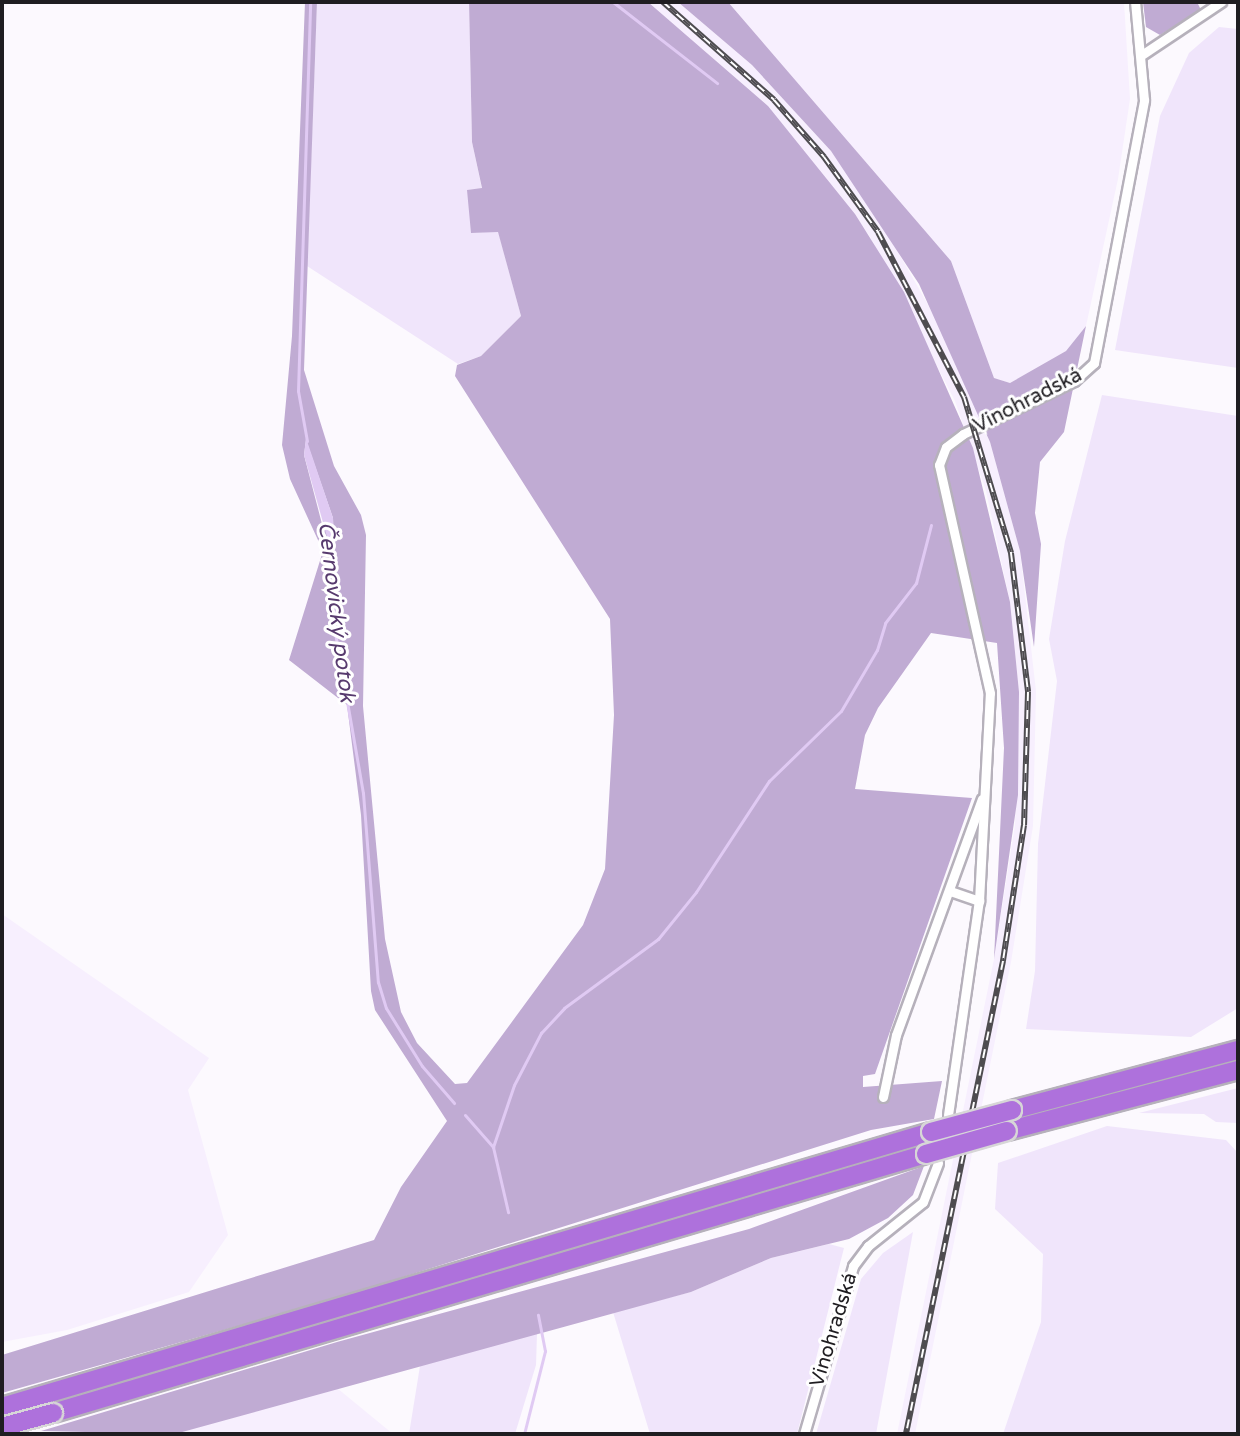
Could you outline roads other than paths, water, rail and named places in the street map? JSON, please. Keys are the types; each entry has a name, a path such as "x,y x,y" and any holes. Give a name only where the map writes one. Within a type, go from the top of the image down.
{"highway":[{"path":"2,1407 931,1132 1238,1050"},
{"path":"2,1427 932,1158 1007,1131 1238,1070"}],"street":[{"name":"Vinohradská","path":"948,1115 979,901 989,681 940,483 939,459 963,434 1074,381 1094,363 1144,100 1143,54 1135,2"},
{"path":"1143,54 1221,2"},
{"name":"Vinohradská","path":"883,1097 896,1035 986,789"},
{"path":"950,891 979,901"},
{"name":"Vinohradská","path":"804,1434 853,1266 868,1246 923,1202 932,1158"}],"waterway":[{"name":"Černovický potok","path":"307,441 298,391 310,2"},
{"path":"613,2 717,83"},
{"path":"493,1147 514,1085 541,1033 564,1008 658,939 696,892 769,781 841,711 877,650 885,623 916,583 931,525"},
{"name":"Černovický potok","path":"333,558 334,627 363,793 378,982 386,1008 422,1066 454,1103"},
{"name":"Černovický potok","path":"465,1115 493,1147 508,1212"},
{"name":"Černovický potok","path":"524,1434 545,1351 538,1315"}],"railway":[{"path":"663,2 774,100 824,157 878,232 964,397 1011,553 1028,692 1024,825 1003,961 906,1434"}]}
